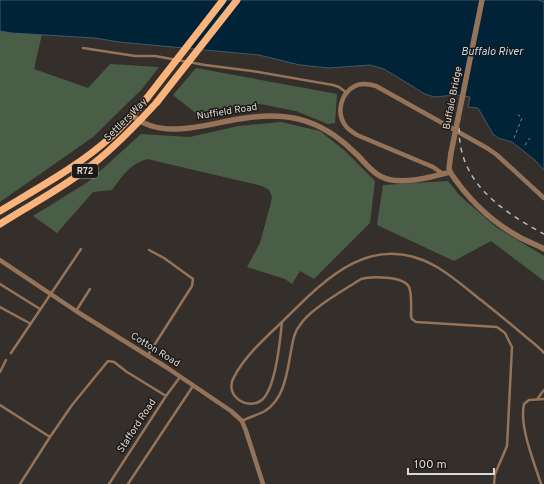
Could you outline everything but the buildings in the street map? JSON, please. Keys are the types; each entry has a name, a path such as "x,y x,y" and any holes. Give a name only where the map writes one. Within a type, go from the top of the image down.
{"main road":[{"name":"Settlers Way","path":"0,212 53,179 112,136 147,98 223,0"},
{"name":"Settlers Way","path":"0,224 73,179 93,165 118,143 158,102 238,0"}],"street":[{"name":"Buffalo Bridge","path":"450,172 449,168 451,153 482,0"},
{"path":"443,174 433,167 357,135 347,128 340,115 340,108 343,98 347,93 355,86 359,85 370,84 376,86 487,148 497,155 544,198"},
{"name":"Nuffield Road","path":"132,115 139,122 152,127 180,129 254,116 269,115 293,117 311,122 330,132 348,145 372,171 382,177 394,180 413,180 450,172"},
{"path":"450,172 471,198 491,217 521,238 544,249"},
{"name":"Cotton Road","path":"0,260 76,311 180,376 231,411 242,421 263,484"}],"lane":[{"path":"84,48 135,56 155,56 205,65 252,71 333,85 339,87 347,93"},
{"path":"11,353 81,248"},
{"path":"148,356 192,286 193,279 164,258 149,250"},
{"path":"282,322 276,364 267,392 262,399 256,402 242,402 238,400 233,395 231,389 233,378 244,361 282,322 325,281 343,268 355,261 389,254 413,257 425,261 446,273 511,324 544,353"},
{"path":"242,421 265,411 274,403 281,392 294,336 299,326 307,316 361,279 367,277 399,280 404,282 410,289 411,316 416,322 497,327 505,333 512,347 507,446 495,474 494,484"},
{"path":"0,284 40,309"},
{"path":"76,311 90,289"},
{"path":"0,307 30,324"},
{"path":"0,372 6,360"},
{"path":"20,484 72,405 108,361 110,360 114,362 127,372 166,396"},
{"path":"0,363 4,365"},
{"name":"Stafford Road","path":"109,484 180,376"},
{"path":"128,484 193,385"},
{"path":"538,399 544,390"},
{"path":"540,484 525,431 522,412 524,404 529,400 544,399"},
{"path":"0,404 50,437"}],"path":[{"path":"514,138 522,118 516,113"},
{"path":"525,145 530,138"}],"green space":[{"path":"0,31 42,34 34,69 88,88 110,64 159,67 142,89 93,137 0,202"},
{"path":"196,68 337,94 335,123 328,124 296,111 260,104 227,107 197,114 173,95"},
{"path":"281,122 320,131 344,150 375,181 370,223 314,279 300,271 292,284 285,279 247,267 260,243 272,197 269,190 262,186 147,159 135,165 123,175 112,190 93,192 57,233 33,216 88,182 141,134 190,137 238,126"},
{"path":"448,181 460,196 496,227 544,256 544,281 491,241 454,261 377,225 383,185"}],"water":[{"name":"Buffalo River","path":"0,0 538,0 544,2 544,170 535,160 512,142 498,138 493,134 478,108 468,107 470,97 455,95 434,97 425,94 384,69 370,65 329,68 300,65 259,55 119,42 95,38 0,31"}],"railway":[{"path":"483,0 460,115 459,137 463,156 470,173 481,188 494,201 526,224 544,234"}]}
